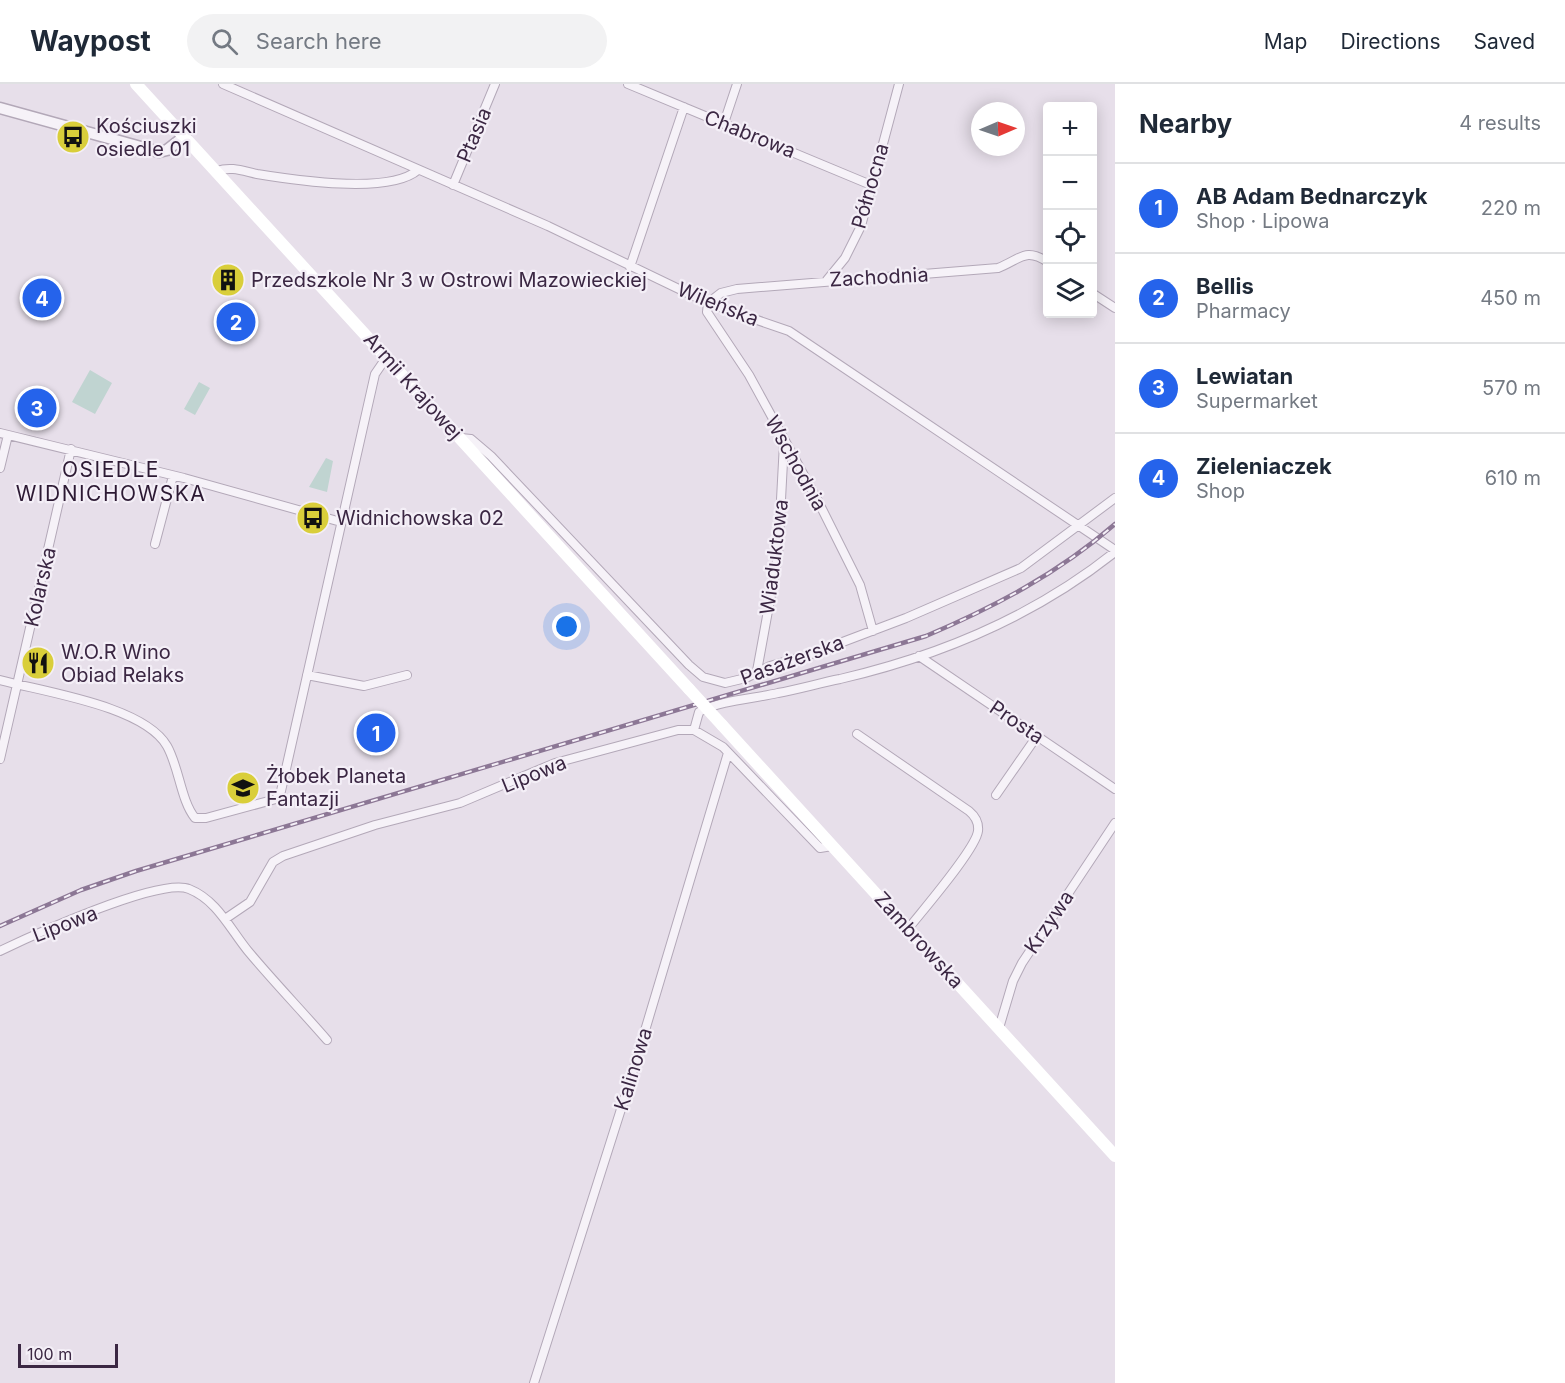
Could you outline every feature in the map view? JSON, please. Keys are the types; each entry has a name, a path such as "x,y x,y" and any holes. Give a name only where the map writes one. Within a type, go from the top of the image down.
{"main road":[{"name":"Armii Krajowej","path":"136,84 722,725"},
{"name":"Zambrowska","path":"722,725 1115,1156"}],"street":[{"name":"Wileńska","path":"223,84 548,226 708,303 789,331 1080,525 1115,551"},
{"name":"Ptasia","path":"453,185 495,84"},
{"name":"Chabrowa","path":"628,84 872,185"},
{"path":"724,123 737,84"},
{"name":"Północna","path":"827,280 845,258 861,225 899,84"},
{"path":"630,267 684,107"},
{"path":"0,108 159,152 167,150 185,136"},
{"path":"217,171 227,167 256,174 361,185 407,177 418,170"},
{"name":"Zachodnia","path":"708,303 721,293 737,289 998,268 1028,254 1036,254 1043,259"},
{"path":"1097,296 1115,308"},
{"name":"Wschodnia","path":"708,303 707,312 749,375 784,443 818,501 860,585 873,631"},
{"path":"0,680 122,712 148,725 165,743 173,757 195,818 206,818 278,796 375,374 387,358"},
{"path":"0,468 4,434 70,449 342,522"},
{"name":"Pasażerska","path":"461,438 471,439 491,456 660,636 703,677 725,683 746,678 757,670 873,631 1021,568 1115,498"},
{"name":"Wiaduktowa","path":"757,670 778,556 784,443"},
{"name":"Kolarska","path":"0,759 70,449"},
{"path":"155,544 173,476"},
{"path":"832,846 820,848 723,747 694,730 699,712 710,706 844,678 919,656 1007,621 1085,574 1115,551"},
{"name":"Prosta","path":"919,656 1115,789"},
{"path":"307,675 364,686 407,675"},
{"name":"Lipowa","path":"225,919 250,902 273,862 283,856 375,825 460,803 555,763 669,732 694,730"},
{"path":"857,734 969,811 977,821 979,830 974,842 948,881 908,929"},
{"path":"996,795 1037,736"},
{"name":"Kalinowa","path":"534,1383 629,1084 728,753"},
{"name":"Krzywa","path":"999,1028 1013,981 1022,963 1115,823"},
{"name":"Lipowa","path":"0,951 46,929 174,887 187,888 210,901 248,951 327,1040"}],"shaded area":[{"path":"90,370 112,383 95,414 72,402"},
{"path":"199,382 210,388 195,415 184,409"},
{"path":"326,458 333,461 327,492 309,487"}],"railway":[{"path":"0,926 81,890 136,871 926,636 1025,588 1094,542 1115,524"}],"place":[{"name":"Kościuszki osiedle 01","path":"73,137"},
{"name":"Przedszkole Nr 3 w Ostrowi Mazowieckiej","path":"228,280"},
{"name":"Zieleniaczek","path":"42,298"},
{"name":"Bellis","path":"236,322"},
{"name":"Lewiatan","path":"37,408"},
{"name":"Widnichowska 02","path":"313,518"},
{"name":"W.O.R Wino Obiad Relaks","path":"38,663"},
{"name":"AB Adam Bednarczyk","path":"376,733"},
{"name":"Żłobek Planeta Fantazji","path":"243,788"}],"district":[{"name":"OSIEDLE WIDNICHOWSKA","path":"111,481"}]}
